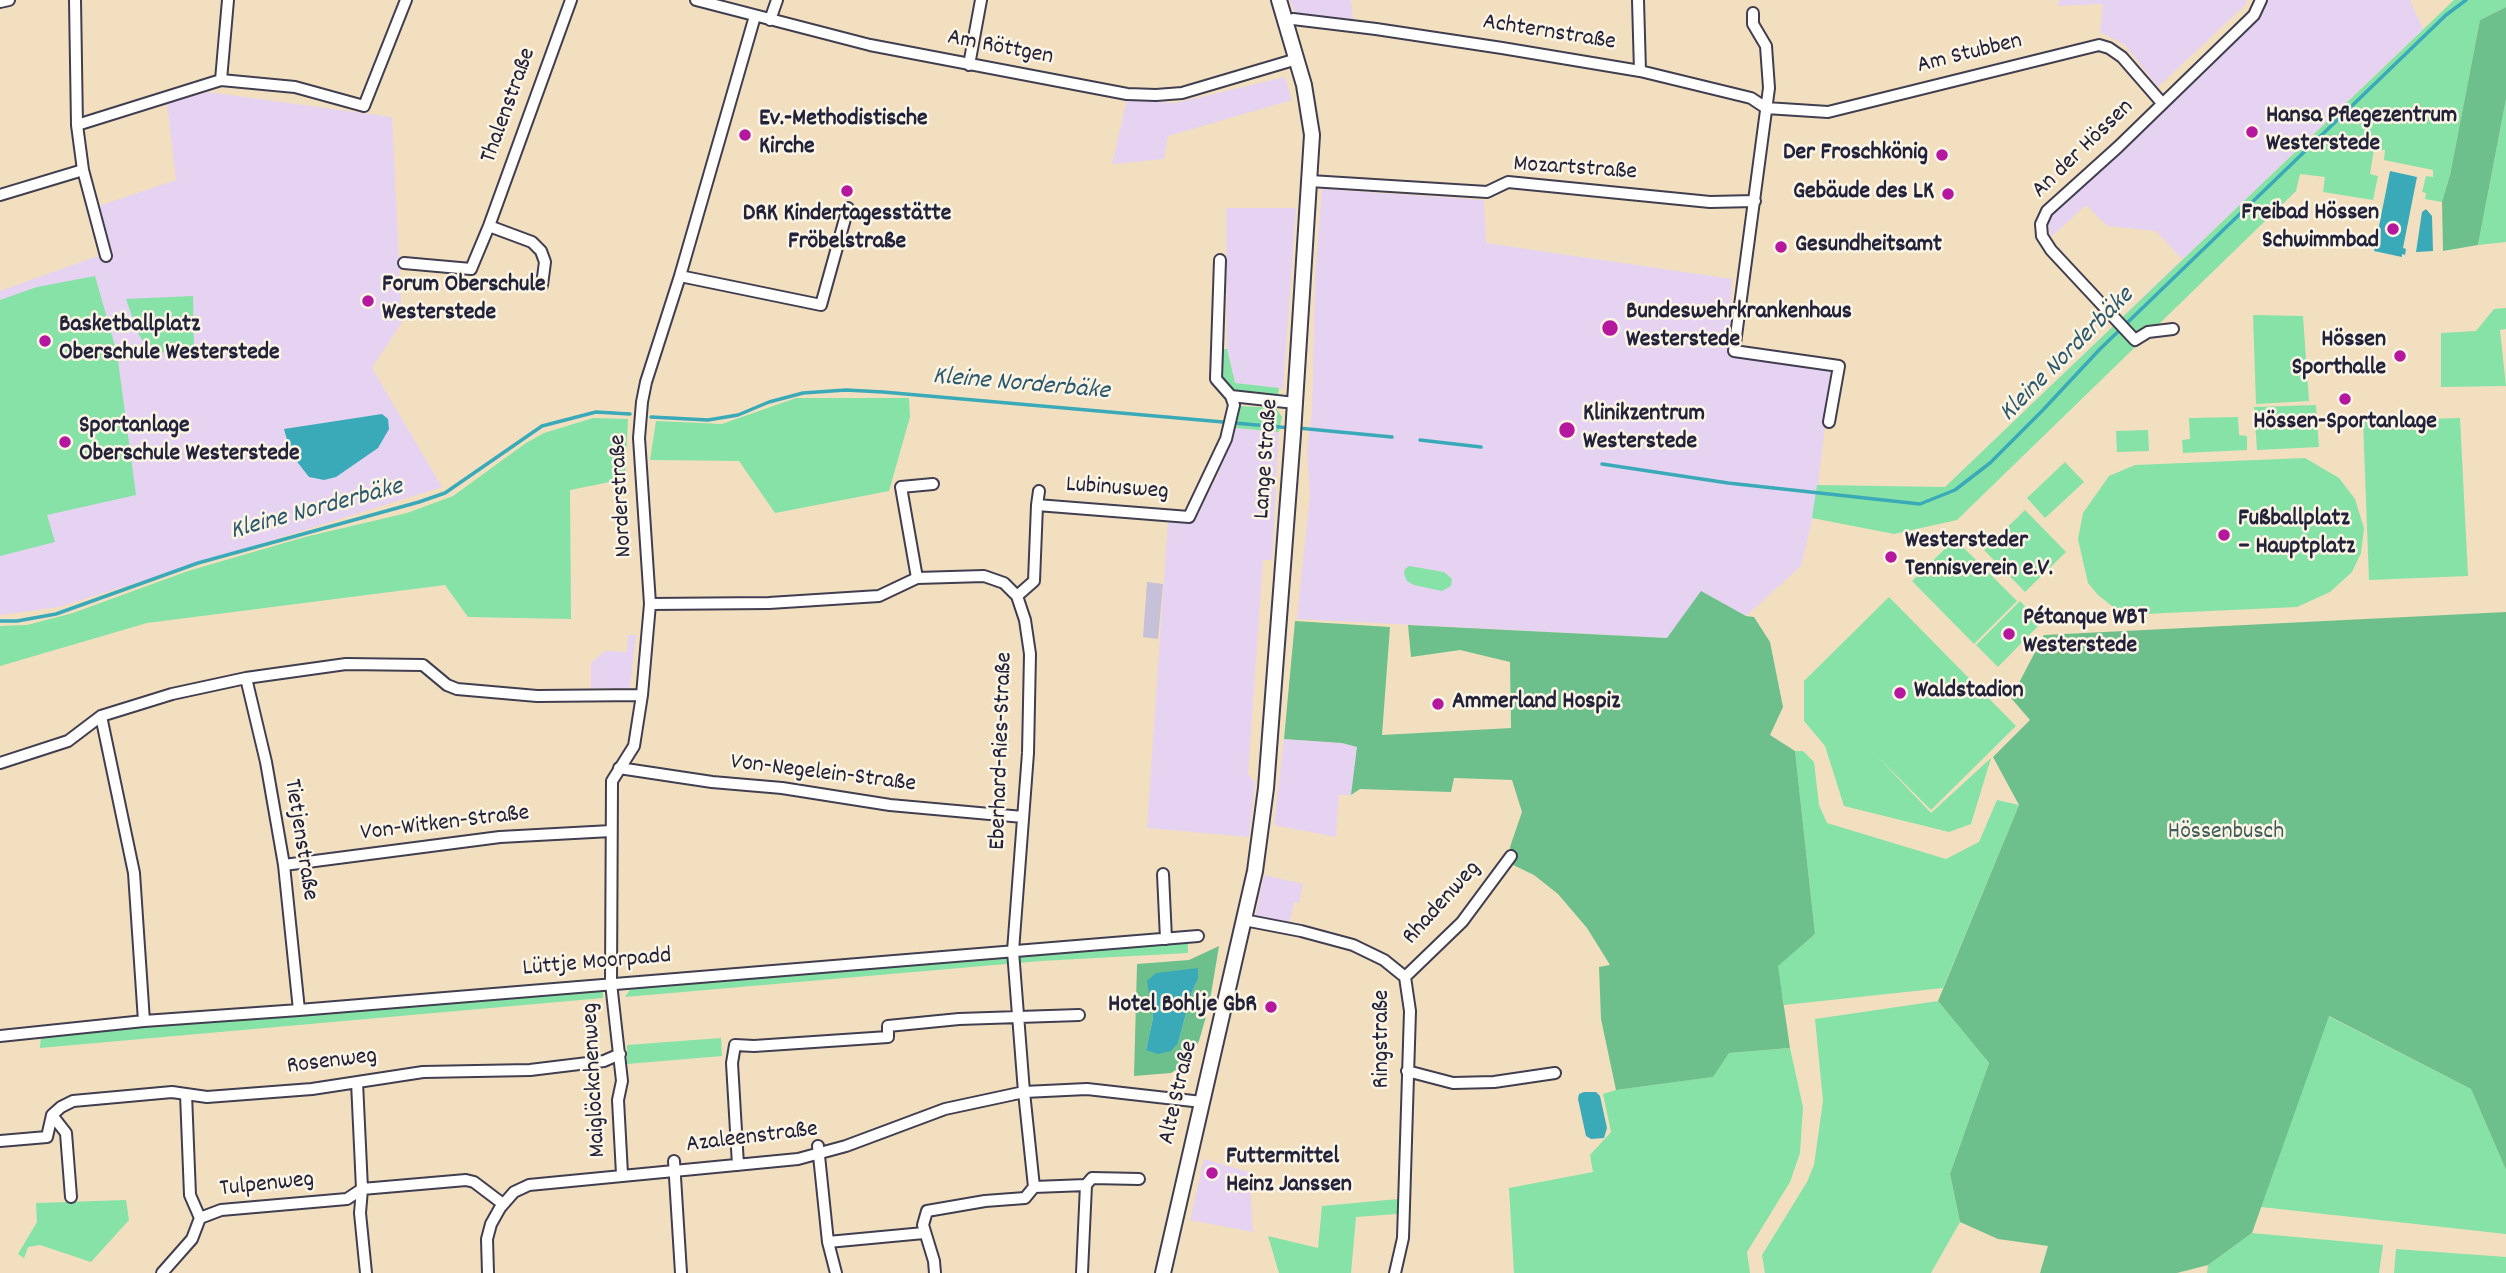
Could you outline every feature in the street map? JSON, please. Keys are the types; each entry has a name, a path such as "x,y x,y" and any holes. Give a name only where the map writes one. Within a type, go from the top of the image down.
{"street":[{"path":"0,2 9,0"},
{"path":"75,0 77,125 83,170 106,256"},
{"path":"221,80 229,0"},
{"path":"77,125 221,80 295,87 364,106 406,0"},
{"name":"Thalenstraße","path":"404,263 471,269 571,0"},
{"name":"Am Röttgen","path":"696,0 870,45 1127,94 1167,95 1201,88 1297,59"},
{"path":"770,20 777,0"},
{"path":"969,65 981,0"},
{"name":"Lange Straße","path":"1243,922 1264,816 1295,407 1312,135 1307,97 1279,0"},
{"path":"1638,0 1640,71"},
{"name":"An der Hössen","path":"2173,329 2148,332 2134,340 2051,250 2042,236 2041,224 2047,211 2118,147 2254,15 2260,0"},
{"path":"1753,13 1753,24 1766,46 1769,88 1734,351 1839,366 1829,422"},
{"name":"Norderstraße","path":"611,983 612,781 634,746 642,695 650,604 639,429 642,402 755,16"},
{"name":"Achternstraße","path":"1284,21 1293,19 1408,33 1640,71"},
{"name":"Am Stubben","path":"1640,71 1751,98 1766,108 1828,112 2099,46 2109,48 2122,57 2162,103"},
{"path":"0,195 83,170"},
{"name":"Mozartstraße","path":"1310,181 1488,191 1508,182 1710,202 1755,201"},
{"path":"680,275 821,305 848,208"},
{"path":"489,226 532,242 541,251 545,262 542,285"},
{"name":"Lubinusweg","path":"1037,505 1189,517 1227,433 1234,405 1231,396 1216,380 1220,260"},
{"path":"1231,396 1295,407"},
{"path":"917,578 901,487 933,484"},
{"name":"Lubinusweg","path":"1017,596 1034,581 1039,491"},
{"path":"650,604 769,603 879,596 917,578 984,576 1004,583 1017,596"},
{"name":"Eberhard-Ries-Straße","path":"1017,596 1025,620 1030,653 1028,753 1013,951 1034,1186"},
{"path":"0,763 68,741 101,716 172,694 246,678 346,664 423,666 447,685 457,689 537,696 642,695"},
{"name":"Tietjenstraße","path":"246,678 266,762 284,865 299,1010"},
{"path":"101,716 134,873 144,1021"},
{"name":"Von-Negelein-Straße","path":"619,768 712,782 782,788 890,805 1023,817"},
{"name":"Von-Witken-Straße","path":"284,865 500,837 611,831"},
{"name":"Rhadenweg","path":"1405,977 1462,922 1511,856"},
{"path":"1163,874 1166,939"},
{"name":"Ringstraße","path":"1243,922 1301,931 1353,946 1384,960 1405,977 1410,1011 1402,1238 1395,1273"},
{"name":"Alte Straße","path":"1163,1273 1243,922"},
{"name":"Lüttje Moorpadd","path":"1,1036 144,1021 1198,936"},
{"name":"Maiglöckchenweg","path":"611,983 622,1081 618,1100 622,1174"},
{"path":"738,1164 732,1062 735,1045 888,1037 888,1026 1079,1015"},
{"path":"0,1023 1,1036"},
{"name":"Rosenweg","path":"0,1141 47,1137 52,1115 73,1101 172,1092 207,1097 312,1088 423,1072 530,1070 604,1061 620,1054"},
{"path":"1406,1071 1453,1083 1494,1082 1555,1073"},
{"path":"357,1082 362,1189 360,1213 366,1273"},
{"name":"Azaleenstraße","path":"488,1273 487,1239 491,1224 514,1192 529,1185 675,1165 738,1164 818,1151 945,1109 1024,1092 1087,1089 1202,1102"},
{"path":"186,1094 190,1195 200,1218"},
{"path":"52,1115 66,1133 71,1197"},
{"path":"818,1151 828,1242 836,1273"},
{"path":"675,1165 681,1273"},
{"path":"1082,1273 1086,1185 1092,1178 1139,1179"},
{"name":"Tulpenweg","path":"162,1273 192,1239 200,1218 221,1210 347,1199 362,1189 466,1180 474,1182 503,1204"},
{"path":"935,1273 930,1245 924,1233 927,1211 985,1201 1025,1198 1034,1186 1086,1185"},
{"path":"828,1242 924,1233"}],"shaded area":[{"path":"1290,0 1351,0 1353,20 1295,14"},
{"path":"2059,0 2246,0 2246,4 2158,87 2125,45 2100,32 2103,4 2058,6"},
{"path":"2267,0 2410,0 2423,29 1945,487 2182,259 2156,231 2107,226 2086,205 2051,237 2048,223 2057,207 2257,17"},
{"path":"1285,77 1292,100 1168,136 1164,159 1112,164 1127,100 1175,103"},
{"path":"208,92 392,117 402,322 372,368 442,487 59,607 0,615 0,291 92,258 113,254 99,206 176,180 167,103"},
{"name":"Klinikzentrum Westerstede","path":"1322,189 1484,200 1486,243 1732,279 1729,357 1832,370 1815,508 1801,566 1746,616 1702,592 1667,638 1297,619 1310,494 1307,450 1312,411 1315,279"},
{"path":"1226,208 1296,208 1283,389 1235,383 1227,349"},
{"path":"1236,428 1279,432 1272,560 1263,560 1248,774 1255,782 1249,837 1147,828 1168,521 1194,521 1217,476"},
{"path":"1147,582 1163,584 1158,639 1143,637"},
{"path":"628,635 636,635 630,688 591,688 591,663 605,651 627,652"},
{"path":"1284,739 1342,743 1357,747 1351,795 1339,795 1336,837 1274,825"},
{"path":"1264,875 1303,884 1299,903 1294,902 1289,924 1255,917"},
{"path":"1204,1159 1249,1172 1253,1232 1190,1220"}],"green space":[{"path":"2454,0 2506,0 2506,7 2480,20 2450,175 2442,202 2425,199 2426,193 2422,192 2426,176 2433,177 2433,170 2384,160 2385,150 2374,149 2370,174 2378,176 2373,200 2323,192 2325,177 2300,174 2296,191 1957,520 1894,534 1812,518 1817,485 1945,487"},
{"path":"2506,7 2506,99 2478,245 2443,251 2442,202 2450,175 2480,20"},
{"path":"2506,99 2506,242 2478,245"},
{"name":"Sportanlage Oberschule Westerstede","path":"95,276 117,353 136,495 47,515 55,542 0,556 0,300 37,287"},
{"path":"193,296 194,351 150,353 138,333 126,299"},
{"path":"2506,308 2506,329 2500,330 2506,386 2441,387 2441,333 2476,331 2494,309"},
{"path":"2253,315 2303,316 2309,401 2256,404"},
{"path":"1223,349 1227,349 1235,383 1279,388 1278,398 1233,391 1221,377"},
{"path":"796,398 909,398 910,417 889,491 775,513 739,461 650,460 656,421 722,424"},
{"path":"2316,405 2319,447 2257,450 2254,407"},
{"path":"1240,406 1276,408 1282,417 1279,432 1236,428"},
{"path":"2238,417 2239,435 2247,436 2247,450 2183,453 2182,440 2190,439 2189,418"},
{"path":"593,418 628,419 625,479 570,490 571,619 468,617 445,585 147,623 0,666 0,626 27,625 73,613 188,571 305,537 407,513 453,496 544,433"},
{"path":"2460,418 2468,576 2369,580 2363,421"},
{"path":"2148,430 2149,451 2117,452 2116,431"},
{"path":"2305,458 2339,478 2355,499 2364,528 2361,553 2352,572 2330,592 2297,607 2123,615 2098,595 2088,583 2078,539 2083,513 2109,476 2135,465"},
{"path":"2065,462 2084,482 2045,518 2027,498"},
{"path":"2025,510 2066,552 2025,592 1984,550"},
{"path":"1955,539 2017,601 1974,644 1912,581"},
{"path":"1409,566 1444,572 1452,579 1451,586 1442,591 1414,585 1407,581 1404,574"},
{"path":"1701,591 1746,616 1754,617 1770,642 1783,707 1770,735 1795,751 1815,934 1778,966 1790,1048 1729,1053 1713,1077 1616,1090 1601,1019 1599,967 1610,965 1587,928 1558,894 1534,875 1511,864 1510,847 1522,812 1512,780 1454,778 1451,792 1360,789 1351,795 1357,747 1342,743 1284,739 1295,621 1390,627 1382,735 1511,728 1510,662 1460,650 1411,657 1408,625 1667,638"},
{"name":"Waldstadion","path":"1889,597 2016,726 1931,810 1876,755 1931,813 1991,758 1971,824 1949,832 1844,806 1825,746 1804,721 1804,681"},
{"name":"Pétanque WBT Westerstede","path":"2020,601 2041,623 1998,667 1976,645"},
{"name":"Hössenbusch","path":"2506,612 2506,1170 2471,1089 2329,1016 2252,1233 2208,1265 2177,1273 2040,1273 2048,1246 1998,1239 1960,1222 1950,1174 1989,1063 1938,1001 2019,805 1993,757 2030,720 2011,698 2044,635"},
{"path":"1795,751 1803,751 1814,762 1819,805 1827,823 1946,859 1979,842 1997,800 2019,805 1943,988 1784,1005 1777,966 1815,934"},
{"path":"1188,940 1188,953 1041,961 625,997 631,988"},
{"path":"1219,946 1209,1006 1199,1041 1182,1066 1171,1073 1134,1076 1137,964 1189,960","holes":["1198,979 1178,1043 1146,1050 1153,1018 1149,996"]},
{"path":"603,990 603,998 40,1048 41,1036"},
{"path":"1938,1001 1989,1063 1950,1174 1960,1222 1931,1273 1765,1273 1762,1255 1807,1182 1814,1165 1823,1101 1815,1019"},
{"path":"2328,1016 2471,1089 2506,1170 2506,1234 2261,1207"},
{"path":"721,1038 722,1056 627,1064 627,1045"},
{"path":"1790,1048 1803,1107 1800,1153 1790,1182 1747,1252 1750,1273 1514,1273 1509,1188 1593,1172 1590,1155 1611,1132 1603,1094 1712,1077 1729,1053"},
{"path":"1398,1199 1397,1214 1356,1217 1351,1273 1279,1273 1268,1236 1318,1248 1322,1206"},
{"path":"126,1200 129,1220 91,1262 40,1245 28,1247 24,1258 18,1254 37,1222 36,1203"},
{"path":"2252,1233 2383,1245 2379,1273 2207,1273 2208,1265"},
{"path":"2396,1249 2506,1257 2506,1273 2394,1273"}],"water":[{"name":"Freibad Hössen Schwimmbad","path":"2390,171 2417,177 2403,248 2406,249 2405,255 2402,254 2402,257 2374,251"},
{"path":"2426,209 2432,216 2433,251 2416,252 2422,212"},
{"path":"382,414 388,419 389,429 378,448 336,477 324,480 309,477 291,454 284,429"},
{"path":"1198,968 1198,979 1178,1043 1171,1051 1158,1054 1146,1050 1153,1018 1147,981 1156,973"},
{"path":"1596,1092 1600,1096 1607,1128 1604,1138 1591,1139 1586,1136 1578,1099 1579,1094"}],"waterway":[{"name":"Kleine Norderbäke","path":"1602,464 1728,483 1920,504 1955,490 1990,463 2100,349 2446,15 2466,0"},
{"name":"Kleine Norderbäke","path":"651,417 708,420 738,415 769,402 803,393 846,390 1291,428"},
{"name":"Kleine Norderbäke","path":"0,621 17,621 56,614 198,563 419,502 445,493 542,426 596,412 630,414"},
{"name":"Kleine Norderbäke","path":"1298,428 1392,437"},
{"name":"Kleine Norderbäke","path":"1420,440 1481,447"}],"place":[{"name":"Hansa Pflegezentrum Westerstede","path":"2252,132"},
{"name":"Ev.-Methodistische Kirche","path":"745,135"},
{"name":"Der Froschkönig","path":"1942,155"},
{"name":"DRK Kindertagesstätte Fröbelstraße","path":"847,191"},
{"name":"Gebäude des LK","path":"1948,194"},
{"name":"Freibad Hössen Schwimmbad","path":"2393,229"},
{"name":"Gesundheitsamt","path":"1781,247"},
{"name":"Forum Oberschule Westerstede","path":"368,301"},
{"name":"Bundeswehrkrankenhaus Westerstede","path":"1610,328"},
{"name":"Basketballplatz Oberschule Westerstede","path":"45,341"},
{"name":"Hössen Sporthalle","path":"2400,356"},
{"name":"Hössen-Sportanlage","path":"2345,399"},
{"name":"Klinikzentrum Westerstede","path":"1567,430"},
{"name":"Sportanlage Oberschule Westerstede","path":"65,442"},
{"name":"Fußballplatz – Hauptplatz","path":"2224,535"},
{"name":"Westersteder Tennisverein e.V.","path":"1891,557"},
{"name":"Pétanque WBT Westerstede","path":"2009,634"},
{"name":"Waldstadion","path":"1900,693"},
{"name":"Ammerland Hospiz","path":"1438,704"},
{"name":"Hotel Bohlje GbR","path":"1271,1007"},
{"name":"Futtermittel Heinz Janssen","path":"1212,1173"}]}
